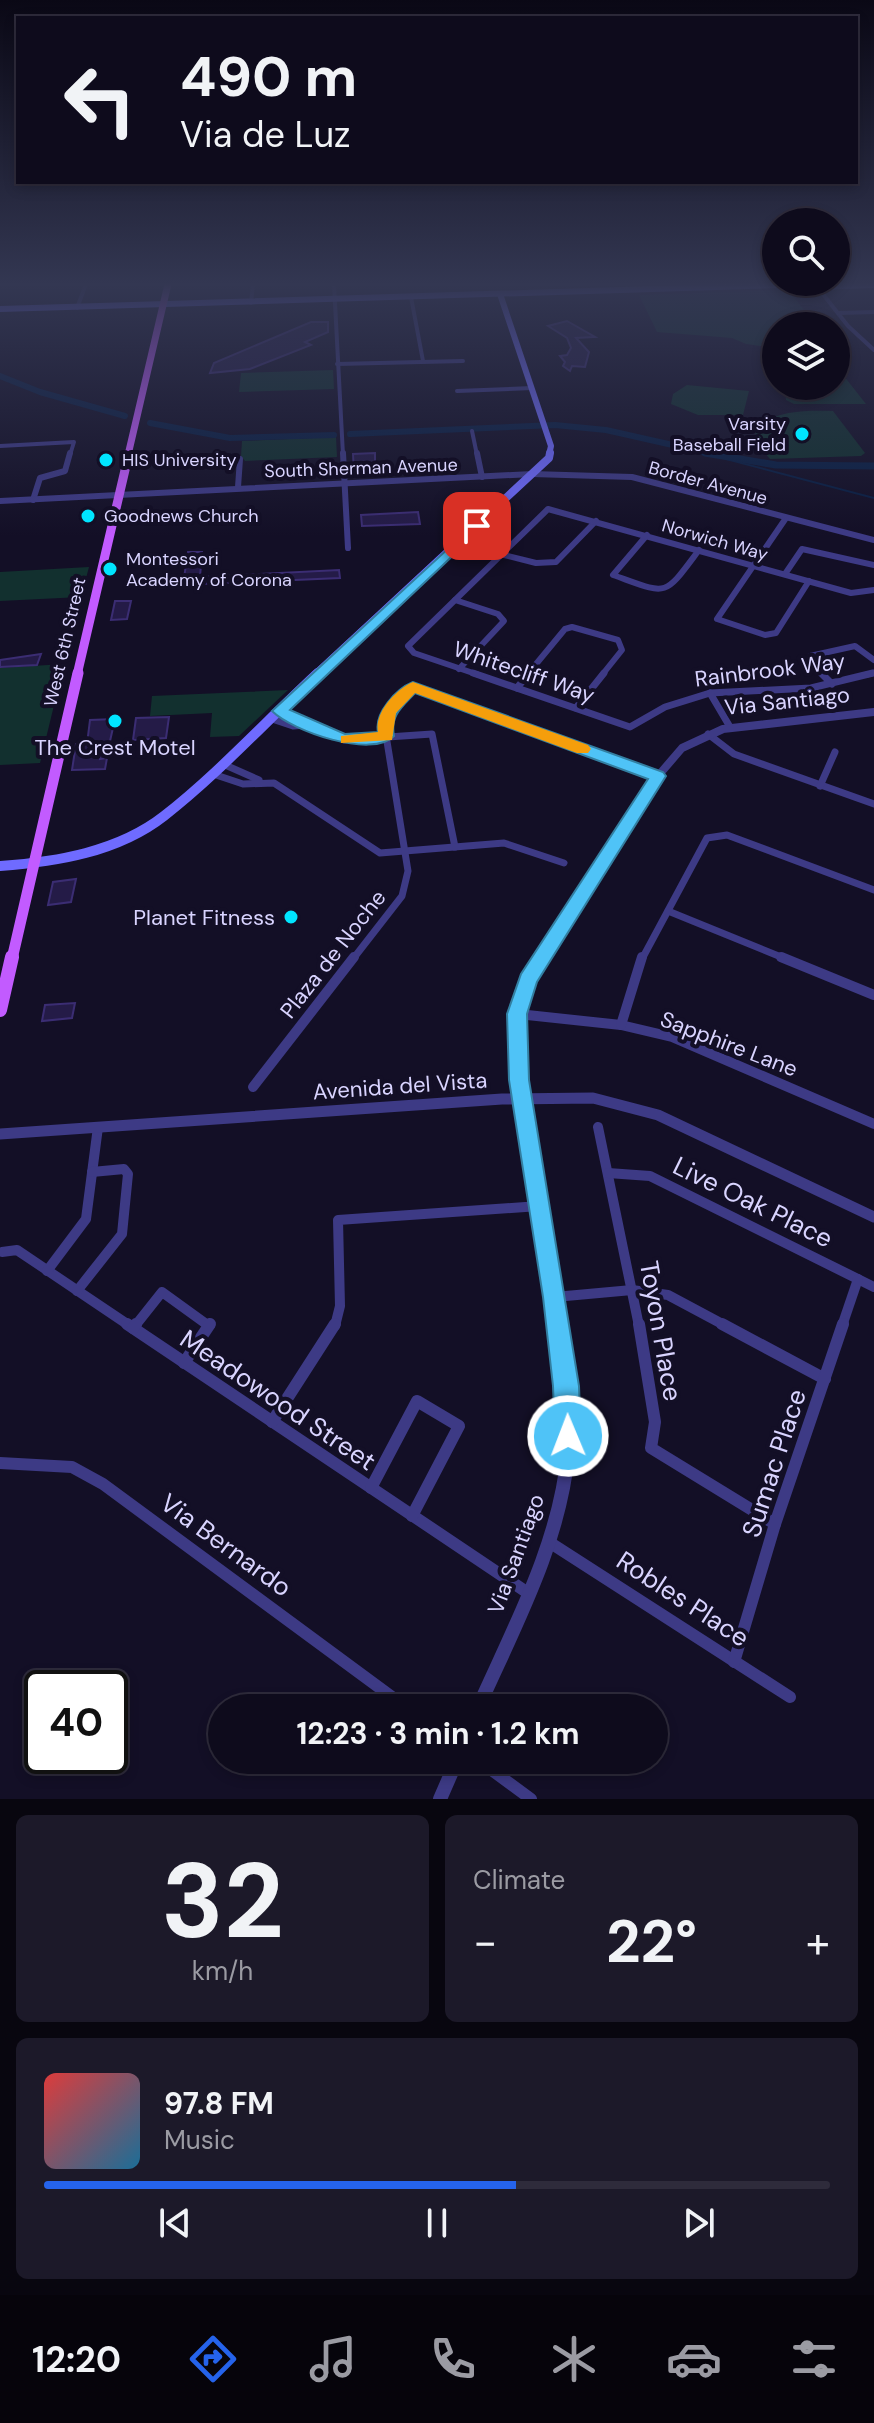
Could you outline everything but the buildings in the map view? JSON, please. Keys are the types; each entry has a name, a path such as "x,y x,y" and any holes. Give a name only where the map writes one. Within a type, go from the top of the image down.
{"main road":[{"name":"West 6th Street","path":"0,1010 148,368"},
{"path":"0,866 82,855 119,843 163,817 213,774 532,474 552,453 525,368"}],"street":[{"path":"337,368 348,548"},
{"path":"457,391 532,388"},
{"path":"472,431 482,477"},
{"path":"0,446 74,442 65,471 40,478 33,500"},
{"path":"238,487 240,459"},
{"name":"Border Avenue","path":"532,474 591,473 632,477 874,540"},
{"name":"South Sherman Avenue","path":"0,501 532,474"},
{"name":"Norwich Way","path":"500,554 548,509 857,594 874,590"},
{"path":"786,518 717,619 765,635 776,633 809,581"},
{"path":"459,669 504,621 498,614 455,600 500,554 544,567 556,565 596,521"},
{"path":"647,535 613,575 658,591 670,588 699,550"},
{"path":"785,574 802,549 874,565"},
{"name":"Whitecliff Way","path":"455,600 408,646 408,650 630,727"},
{"path":"517,688 565,629 572,627 618,640 622,650 576,708"},
{"path":"832,684 810,663 810,656 855,646 874,660"},
{"name":"Rainbrook Way","path":"630,727 665,707 710,693 832,684 874,673"},
{"name":"Plaza de Noche","path":"253,1087 402,896 408,871 384,723 389,711 413,686 658,776"},
{"path":"710,693 730,727"},
{"name":"Via Santiago","path":"484,1694 549,1542 564,1487 569,1417 555,1297 522,1098 517,1014 528,980 658,776 682,749 708,734 730,727 817,723 874,712"},
{"path":"276,715 293,726 306,725 344,740 432,734 455,847"},
{"path":"708,734 734,754 874,804"},
{"path":"820,786 835,752"},
{"path":"223,764 260,781 275,783 380,853 504,843 564,863"},
{"path":"213,774 243,784 260,781"},
{"path":"621,1025 627,989 637,963 707,838 727,835 874,890"},
{"path":"668,911 874,995"},
{"name":"Sapphire Lane","path":"517,1014 621,1025 672,1037 874,1124"},
{"name":"Avenida del Vista","path":"0,1134 522,1098 593,1098 658,1115 874,1217"},
{"path":"47,1271 86,1219 98,1127"},
{"name":"Toyon Place","path":"598,1127 652,1396 655,1422 651,1448 775,1524"},
{"path":"77,1291 122,1234 128,1174 124,1169 92,1172"},
{"name":"Live Oak Place","path":"608,1173 650,1176 874,1287"},
{"path":"272,1422 334,1328 340,1306 338,1220 539,1206"},
{"name":"Meadowood Street","path":"2,1252 17,1250 528,1593"},
{"name":"Sumac Place","path":"734,1662 775,1524 858,1279"},
{"path":"555,1297 632,1290 668,1295 825,1379"},
{"path":"133,1328 162,1292 210,1324 184,1363"},
{"path":"371,1488 417,1401 459,1426 412,1516"},
{"name":"Via Bernardo","path":"0,1463 72,1467 103,1484 388,1694"},
{"name":"Robles Place","path":"549,1542 790,1697"},
{"path":"440,1799 451,1774"},
{"path":"497,1774 531,1799"}],"green space":[{"path":"333,370 334,389 239,392 241,373"},
{"path":"850,384 866,404 794,404 786,400 850,400"},
{"path":"687,385 749,391 743,415 698,415 671,404 673,394"},
{"name":"Varsity Baseball Field","path":"802,411 833,411 865,453 861,456 770,459 757,444 755,429 771,418"},
{"path":"336,437 337,457 245,461 241,456 242,441"},
{"path":"89,567 81,597 0,601 0,572"},
{"path":"64,664 40,763 0,765 0,668"},
{"path":"288,690 239,736 210,737 212,713 150,716 152,696"}],"waterway":[{"path":"0,376 40,392 125,416"},
{"path":"150,423 230,438 334,435"},
{"path":"350,434 555,425 606,430 717,455"},
{"path":"705,453 776,465 874,466"},
{"path":"715,456 874,498"}],"slow traffic":[{"path":"347,740 387,736 384,723 389,711 413,686 583,749"}],"place":[{"name":"Varsity Baseball Field","path":"802,434"},
{"name":"HIS University","path":"106,460"},
{"name":"Goodnews Church","path":"88,516"},
{"name":"Montessori Academy of Corona","path":"110,569"},
{"name":"The Crest Motel","path":"115,721"},
{"name":"Planet Fitness","path":"291,917"}],"route":[{"path":"477,526 280,711 299,718 316,730 344,740 387,736 384,723 389,711 413,686 658,776 528,980 517,1014 519,1080 555,1297 569,1417 568,1436"}]}
